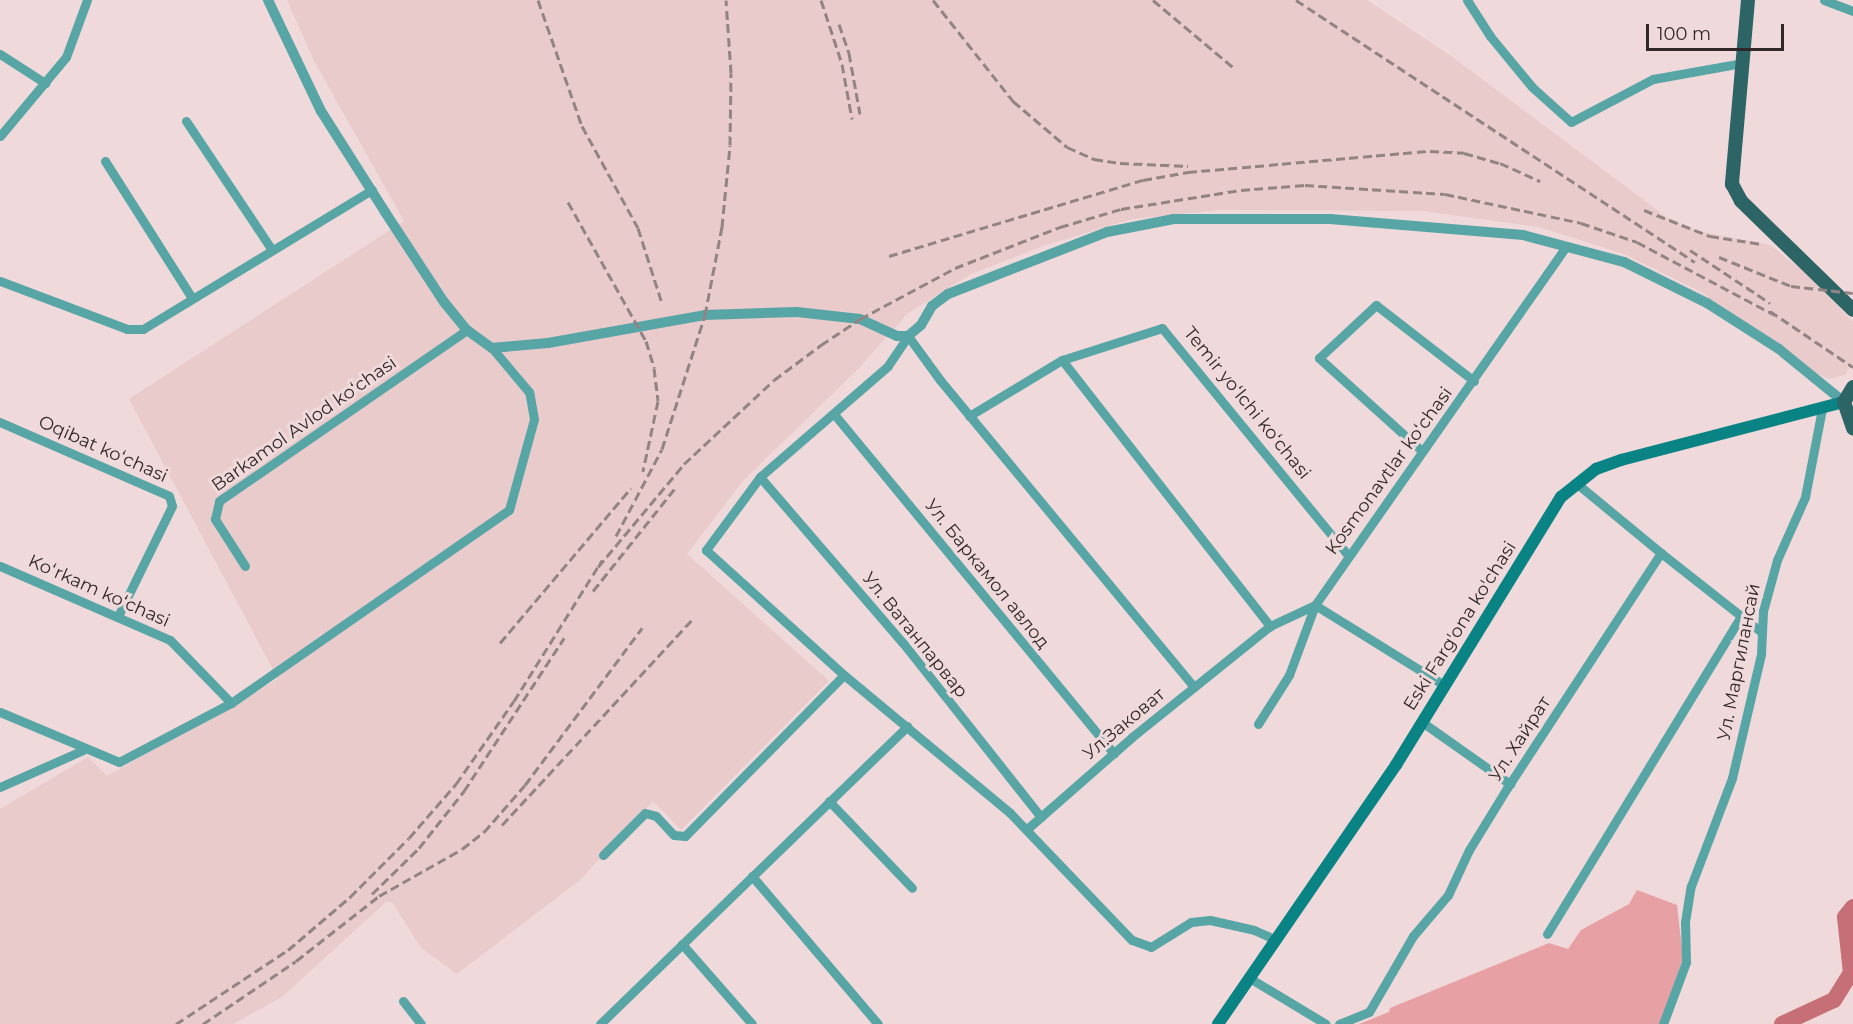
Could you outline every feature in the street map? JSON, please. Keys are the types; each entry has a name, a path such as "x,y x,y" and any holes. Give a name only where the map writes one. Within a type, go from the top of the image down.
{"main road":[{"path":"1748,0 1732,184 1741,201 1853,310"},
{"path":"1853,387 1844,402 1853,428"},
{"name":"Eski Farg'ona ko'chasi","path":"1218,1024 1251,979 1422,723 1561,497 1576,483 1621,460 1689,444 1741,426 1822,409 1844,402"}],"street":[{"path":"0,136 66,57 87,0"},
{"path":"0,712 83,750 119,762 231,703 508,510 534,419 529,392 492,348 467,330 444,302 321,111 268,0"},
{"path":"1467,0 1490,36 1532,87 1570,122 1653,79 1742,63"},
{"path":"1824,0 1853,11"},
{"path":"0,54 45,83"},
{"path":"186,121 272,250"},
{"path":"105,160 192,298"},
{"path":"0,281 135,331 372,190"},
{"path":"1276,940 1254,930 1210,920 1191,922 1151,947 1132,940 1027,829 844,675 706,550 760,477 888,366 908,336 921,325 932,306 948,294 1107,232 1174,219 1330,219 1483,230 1566,246 1624,262 1690,293 1779,349 1844,402"},
{"name":"Kosmonavtlar koʻchasi","path":"1258,724 1289,675 1315,605 1422,450 1474,381 1566,246"},
{"path":"1422,450 1319,357 1376,305 1474,381"},
{"path":"492,348 548,343 705,315 797,312 860,319 897,336 908,336"},
{"name":"Temir yoʻlchi koʻchasi","path":"969,416 1062,360 1157,328 1167,330 1348,555"},
{"name":"Barkamol Аvlod koʻchasi","path":"245,566 215,519 219,501 467,330"},
{"path":"908,336 969,416 1194,687"},
{"path":"1062,360 1270,626"},
{"name":"Ул. Маргилансай","path":"1664,1024 1686,962 1685,922 1691,886 1732,777 1761,654 1760,631 1777,560 1805,497 1822,409"},
{"name":"Ул. Баркамол авлод","path":"834,414 1114,754"},
{"name":"Oqibat koʻchasi","path":"0,422 169,496 172,506 118,616"},
{"name":"Ул. Ватанпарвар","path":"760,477 903,643 1041,817"},
{"path":"1576,483 1760,631"},
{"name":"Ул. Хайрат","path":"1339,1024 1369,1012 1413,936 1448,895 1469,850 1510,784 1661,553"},
{"name":"Koʻrkam koʻchasi","path":"0,566 170,640 231,703"},
{"path":"1315,605 1444,685"},
{"name":"Ул.Заковат","path":"1027,829 1194,687 1270,626 1315,605"},
{"path":"1547,934 1741,615"},
{"path":"603,855 645,813 656,816 674,835 685,836 844,675"},
{"path":"1422,723 1510,784"},
{"path":"600,1024 907,726"},
{"path":"0,787 83,750"},
{"path":"829,801 912,888"},
{"path":"752,876 878,1024"},
{"path":"682,944 752,1024"},
{"path":"1251,979 1326,1024"},
{"path":"403,1001 421,1024"},
{"path":"609,1016 615,1024"}],"shaded area":[{"path":"287,0 1367,0 1451,56 1668,218 1699,231 1770,245 1807,274 1853,322 1853,363 1845,375 1829,379 1813,372 1701,292 1624,254 1539,227 1423,211 1219,210 1132,219 1043,246 971,274 908,313 859,368 743,481 687,554 829,681 681,830 653,801 580,880 457,974 421,948 392,902 386,902 282,997 233,1024 0,1024 0,809 88,757 107,776 278,679 129,399 404,221 314,61"},
{"path":"1637,890 1677,905 1683,958 1660,1024 1359,1024 1389,1012 1390,1008 1549,943 1568,949 1581,930 1629,904"}],"waterway":[{"path":"1782,1024 1834,1000 1851,973 1845,917 1853,907"}],"railway":[{"path":"538,0 582,126 638,228 661,300"},
{"path":"616,536 662,449 705,315 722,227 730,145 731,73 726,0"},
{"path":"821,0 842,64 852,119"},
{"path":"933,0 1013,101 1067,147 1094,159 1120,163 1188,166"},
{"path":"1153,0 1234,68"},
{"path":"1296,0 1695,262"},
{"path":"839,24 849,53 860,114"},
{"path":"889,256 1143,180 1188,172 1430,151 1464,153 1500,163 1540,181"},
{"path":"598,567 684,464 774,380 821,345 860,319 955,268 1060,227 1121,209 1241,190 1305,185 1445,194 1581,223 1637,242 1775,315"},
{"path":"568,202 646,341 654,368 658,401 643,471"},
{"path":"1644,210 1710,236 1761,244"},
{"path":"1690,250 1770,303"},
{"path":"1719,257 1791,286 1853,293"},
{"path":"1770,311 1853,367"},
{"path":"593,591 676,487"},
{"path":"500,643 631,488"},
{"path":"176,1024 288,950 350,897 409,838 456,784 514,701 602,560"},
{"path":"502,825 692,620"},
{"path":"203,1024 296,961 379,896 462,849 484,832 525,785 642,628"},
{"path":"372,894 419,848 464,791 564,638"}]}
